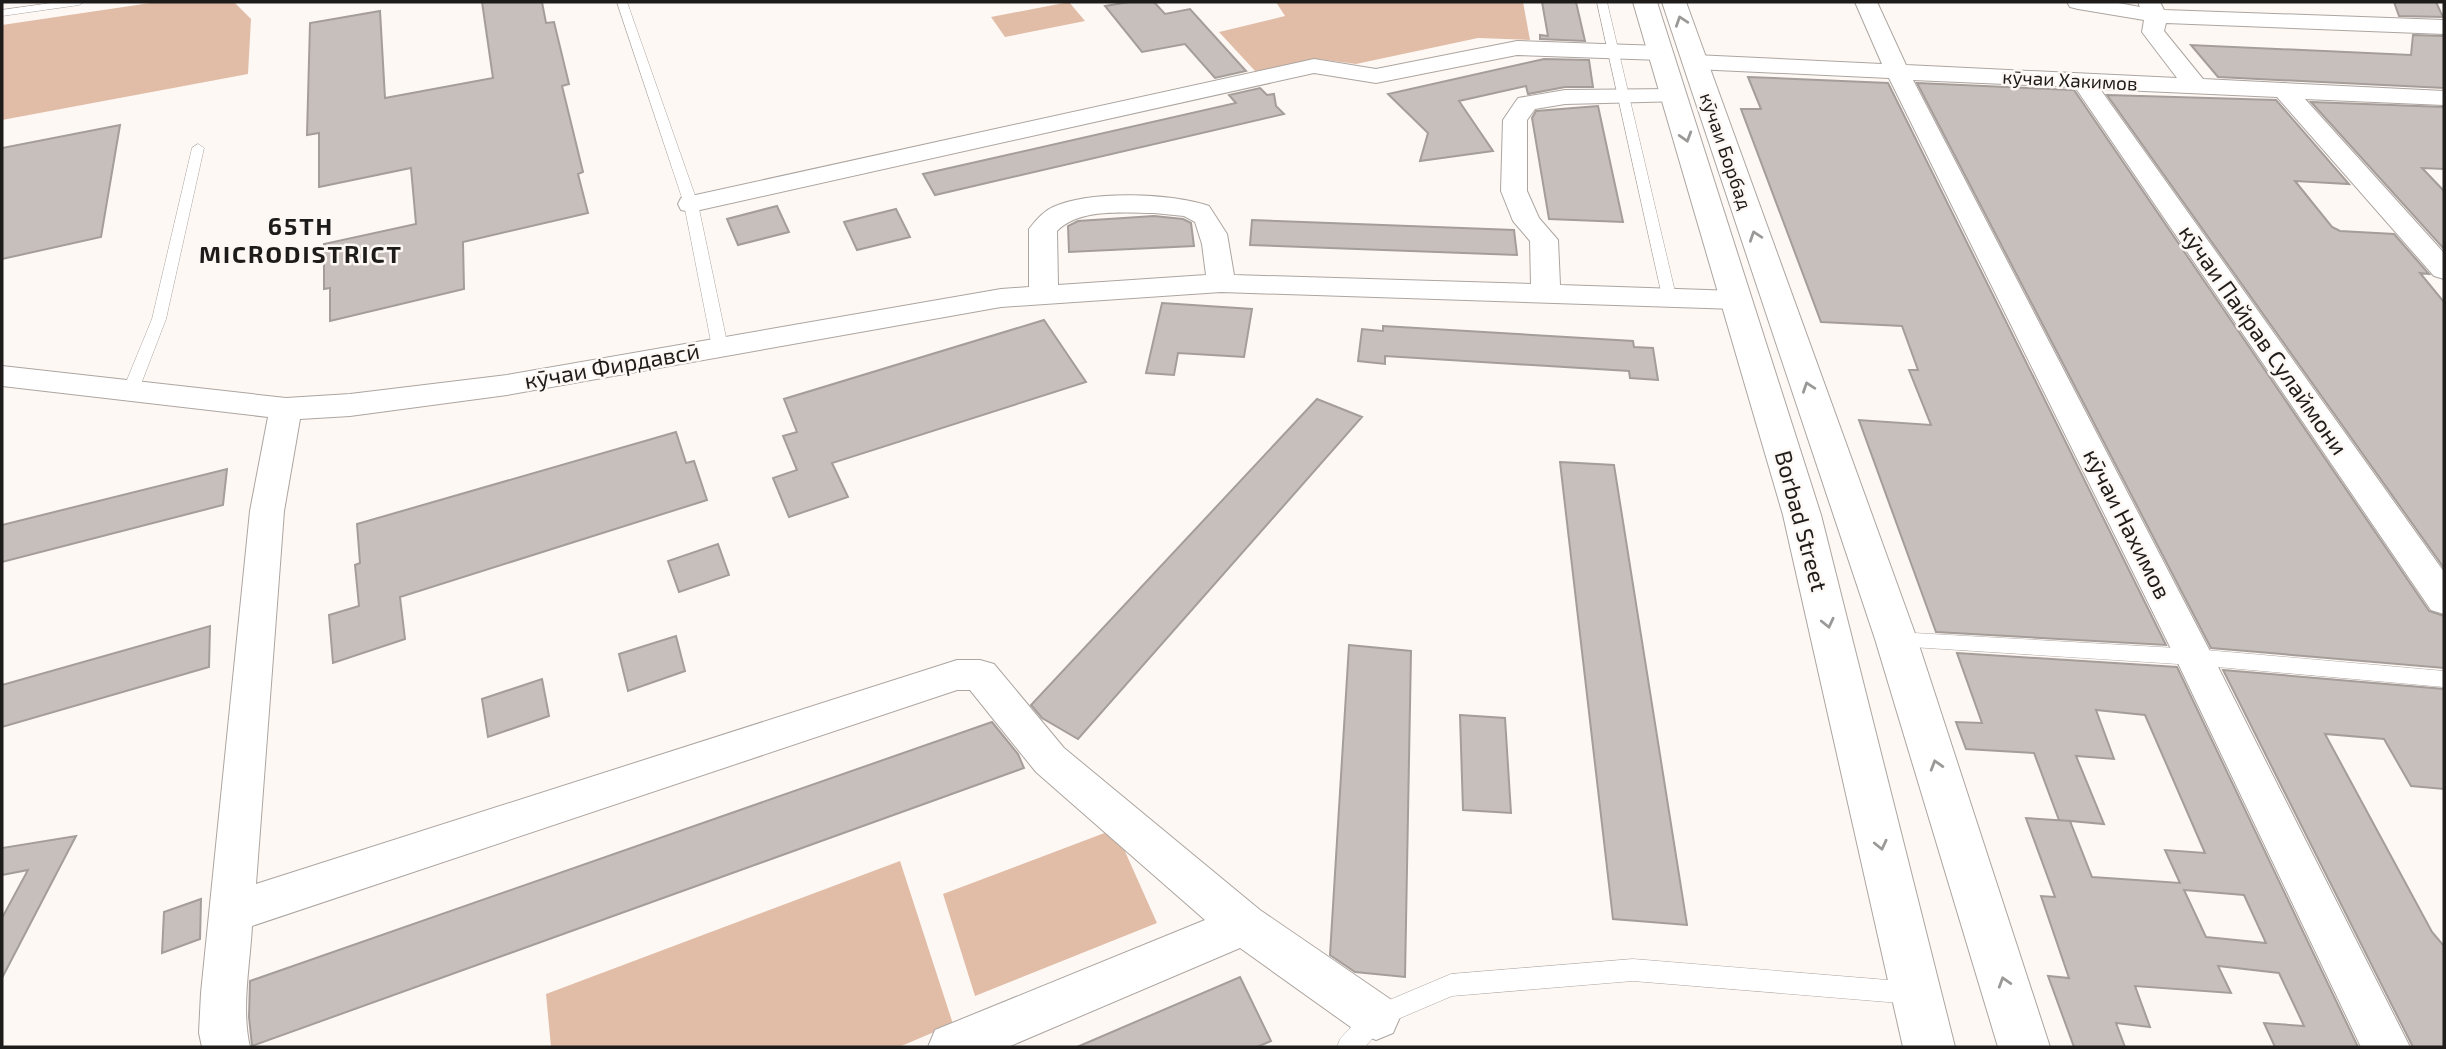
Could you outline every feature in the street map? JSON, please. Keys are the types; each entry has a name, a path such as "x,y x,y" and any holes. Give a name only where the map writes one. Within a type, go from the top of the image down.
{"main road":[{"name":"Borbad Street","path":"1645,2 1802,515 1929,1047"},
{"name":"кӯчаи Борбад","path":"1674,2 1824,432"},
{"path":"1777,430 1798,437 1824,432"},
{"name":"Borbad Street","path":"1824,432 1896,639 2024,1047"},
{"path":"1802,515 1823,510 1856,521"}],"street":[{"name":"кӯчаи Нахимов","path":"1866,2 1897,71 2194,657 2386,1047"},
{"path":"2078,2 2444,27"},
{"path":"2152,9 2153,32 2195,85"},
{"path":"691,204 1314,66 1377,76 1402,74 1517,48 1661,53"},
{"name":"кӯчаи Хакимов","path":"1695,62 2444,98"},
{"name":"кӯчаи Пайрав Сулаймони","path":"2081,80 2444,600"},
{"path":"2284,90 2444,271"},
{"path":"1546,293 1544,240 1527,221 1514,191 1515,120 1527,103 1565,97 1674,96"},
{"path":"1044,295 1043,229 1061,213 1092,207 1183,207 1199,212 1211,225 1221,283"},
{"name":"кӯчаи Фирдавсӣ","path":"2,376 286,409 350,405 507,385 1001,298 1221,283 1736,300"},
{"path":"226,1047 223,1032 224,993 267,511 286,409"},
{"path":"231,913 957,675 980,675 1050,760 1244,925 1362,1032"},
{"path":"951,1047 1244,925"}],"lane":[{"path":"2,13 79,2"},
{"path":"622,2 691,204 720,346"},
{"path":"1602,2 1669,296"},
{"path":"130,392 159,319 198,148"},
{"path":"1896,639 2194,657 2444,679"},
{"path":"1362,1032 1451,985 1633,970 1917,993"}],"shaded area":[{"path":"157,2 234,2 251,19 248,74 2,120 2,25"},
{"path":"1069,2 1085,21 1005,37 991,17"},
{"path":"1276,2 1523,2 1530,40 1478,38 1356,64 1318,59 1256,72 1219,32 1285,16"},
{"path":"1115,829 1157,923 975,996 943,894"},
{"path":"900,861 953,1024 899,1047 551,1047 546,994"}],"building":[{"path":"482,2 542,2 546,23 554,22 569,84 562,86 583,172 578,174 588,213 463,242 464,289 330,321 330,288 324,289 324,244 416,224 411,168 319,187 319,133 307,135 310,23 380,11 385,98 493,78"},
{"path":"1154,2 1165,14 1190,9 1246,71 1215,78 1185,44 1142,52 1105,6"},
{"path":"1542,2 1576,2 1585,41 1540,39 1540,35 1548,36"},
{"path":"2394,2 2436,2 2443,17 2399,16"},
{"path":"2413,35 2444,36 2444,88 2218,77 2191,45 2411,55"},
{"path":"1544,59 1589,60 1593,87 1565,87 1528,94 1526,86 1459,101 1493,151 1420,161 1428,133 1388,94"},
{"path":"1748,77 1888,83 2166,645 1936,632 1859,420 1931,425 1909,370 1918,370 1902,326 1821,322 1741,109 1761,109"},
{"path":"1917,83 2074,90 2429,611 2444,616 2444,668 2211,648"},
{"path":"1260,88 1267,95 1274,94 1276,106 1284,114 935,195 923,174 1236,103 1229,95"},
{"path":"2107,95 2276,100 2349,184 2295,181 2332,227 2340,231 2394,234 2429,274 2420,273 2444,302 2444,568"},
{"path":"2311,102 2444,107 2444,169 2422,168 2444,191 2444,249"},
{"path":"1598,106 1623,222 1549,219 1532,118 1536,111"},
{"path":"120,125 101,237 2,259 2,148"},
{"path":"777,206 789,232 738,245 727,219"},
{"path":"896,209 910,237 857,250 844,222"},
{"path":"1154,216 1183,219 1191,223 1194,246 1069,252 1068,226 1078,221"},
{"path":"1252,220 1514,230 1517,255 1250,245"},
{"path":"1162,303 1252,309 1244,357 1178,353 1174,375 1146,373"},
{"path":"1044,320 1086,382 832,463 848,497 789,517 773,478 797,470 783,436 797,432 784,399"},
{"path":"1383,326 1633,341 1634,347 1653,348 1658,380 1630,378 1629,371 1385,356 1385,364 1358,361 1362,329 1383,331"},
{"path":"1317,399 1362,417 1078,739 1042,718 1031,705"},
{"path":"676,432 686,463 694,461 707,500 400,597 405,639 333,663 329,615 359,606 355,565 360,563 357,524"},
{"path":"1560,462 1614,465 1687,925 1613,919"},
{"path":"227,469 223,505 2,562 2,525"},
{"path":"718,544 729,575 679,592 668,561"},
{"path":"210,626 209,667 2,727 2,685"},
{"path":"676,636 685,671 628,691 619,654"},
{"path":"1349,645 1411,651 1405,977 1355,972 1330,955"},
{"path":"1957,653 2177,667 2358,1047 2275,1047 2264,1023 2304,1026 2279,973 2218,966 2231,993 2135,986 2150,1027 2116,1023 2125,1047 2074,1047 2048,976 2069,978 2041,896 2055,897 2026,818 2070,821 2059,820 2034,753 1966,749 1956,722 1982,723","holes":["2096,710 2145,715 2205,853 2165,850 2180,883 2092,877 2070,821 2104,824 2076,756 2114,759","2184,890 2244,895 2266,943 2206,937"]},
{"path":"2223,670 2444,689 2444,789 2411,786 2384,739 2325,734 2432,932 2444,946 2444,1047 2413,1047"},
{"path":"542,679 549,716 488,737 482,699"},
{"path":"1460,715 1505,718 1511,813 1463,810"},
{"path":"992,722 1018,754 1024,768 252,1046 249,1017 250,981"},
{"path":"76,836 2,978 2,918 28,870 2,875 2,848"},
{"path":"201,899 200,939 162,953 164,912"},
{"path":"1240,977 1271,1041 1257,1047 1077,1047"}],"district":[{"name":"65TH MICRODISTRICT","path":"301,241"}]}
